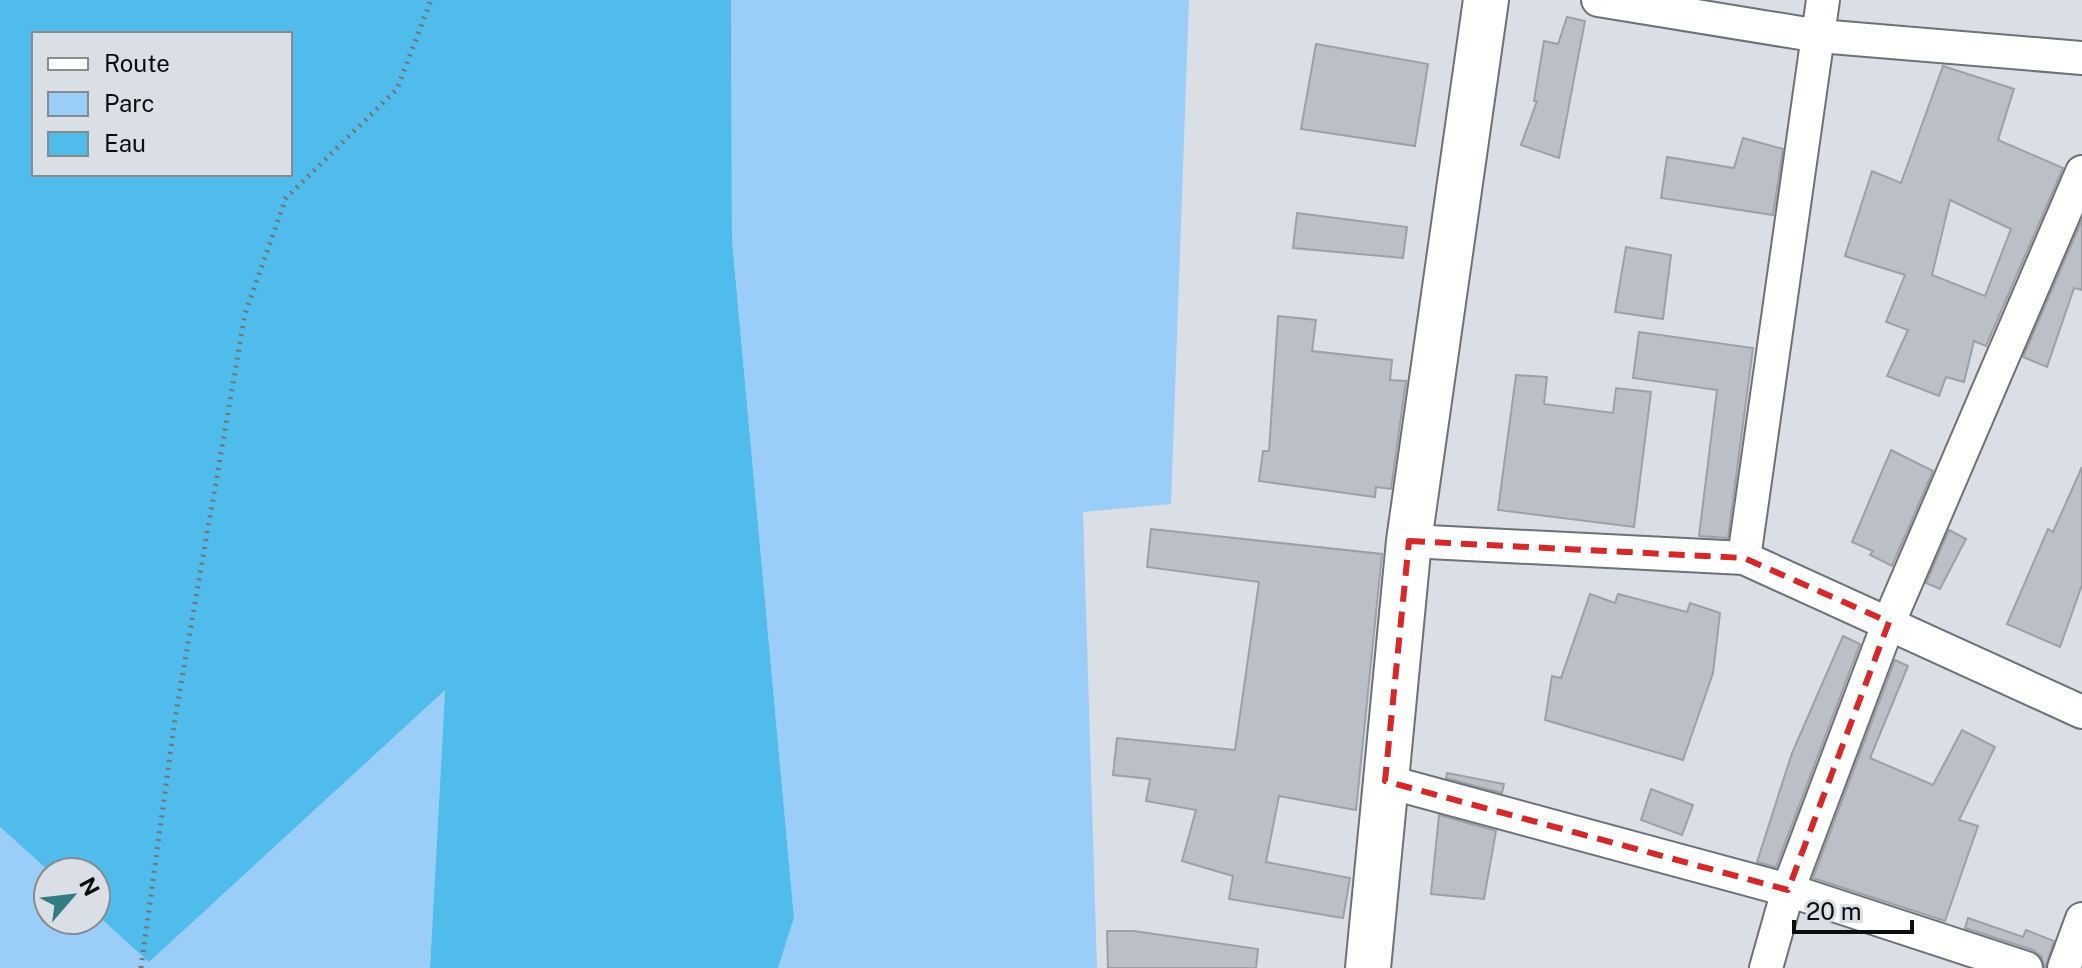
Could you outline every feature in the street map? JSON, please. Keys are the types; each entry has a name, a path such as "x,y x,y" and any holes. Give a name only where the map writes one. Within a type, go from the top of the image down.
{"street":[{"path":"1368,968 1409,541 1486,0"},
{"path":"1598,0 1819,36 2082,58"},
{"path":"1744,558 1823,0"},
{"path":"1766,968 1788,890 1889,622 2082,172"},
{"path":"1409,541 1744,558 2082,712"},
{"path":"1385,781 1788,890 2026,968"},
{"path":"2064,968 2082,919"}],"path":[{"path":"141,968 175,719 245,314 286,198 397,89 431,0"}],"highlighted area":[{"path":"1409,541 1744,558 1889,622 1788,890 1385,781"}],"green space":[{"path":"731,0 1189,0 1171,504 1083,512 1097,968 778,968 794,918 732,240"},
{"path":"445,689 430,968 0,968 0,827 32,856 32,936 112,936 112,928 149,961"}],"water":[{"path":"0,0 731,0 732,240 794,918 778,968 430,968 445,690 149,962 112,928 112,856 32,856 0,827"}],"building":[{"path":"1567,17 1585,21 1559,158 1521,145 1537,101 1534,101 1544,41 1558,44"},
{"path":"1316,44 1428,64 1415,146 1301,129"},
{"path":"1943,66 2014,89 1998,140 2063,168 1986,346 1974,341 1964,382 1946,377 1939,396 1887,376 1908,330 1886,322 1905,275 1845,256 1872,171 1901,183","holes":["1950,200 2011,229 1985,296 1932,275"]},
{"path":"1743,138 1783,149 1773,215 1661,198 1667,157 1734,168"},
{"path":"1297,213 1407,227 1403,258 1293,248"},
{"path":"2082,220 2082,290 2074,288 2047,367 2023,357"},
{"path":"1626,247 1671,255 1663,319 1615,312"},
{"path":"1278,316 1316,320 1312,351 1392,360 1390,380 1406,381 1391,489 1376,487 1375,497 1259,481 1263,451 1269,451"},
{"path":"1639,332 1753,348 1728,538 1699,536 1717,390 1633,378"},
{"path":"1516,375 1547,377 1544,404 1613,413 1616,388 1651,392 1634,527 1498,510"},
{"path":"1891,450 1933,471 1892,566 1870,555 1873,551 1852,542"},
{"path":"2082,467 2082,585 2060,647 2007,624 2048,529 2053,532"},
{"path":"1151,529 1382,554 1356,810 1279,796 1266,862 1350,878 1343,918 1229,899 1233,876 1182,861 1196,810 1146,801 1150,779 1113,775 1117,738 1235,750 1259,582 1147,567"},
{"path":"1949,530 1966,539 1940,589 1926,583"},
{"path":"1590,594 1615,603 1618,594 1687,612 1690,603 1720,613 1713,673 1683,760 1545,720 1552,676 1561,678"},
{"path":"1843,636 1860,644 1776,867 1757,862 1792,753"},
{"path":"1895,660 1908,666 1870,758 1933,785 1962,730 1995,747 1959,820 1978,826 1945,921 1813,878"},
{"path":"1447,773 1504,784 1502,793 1446,778"},
{"path":"1651,789 1693,805 1682,835 1641,820"},
{"path":"1439,815 1496,831 1484,899 1431,894"},
{"path":"1968,918 2023,937 2026,930 2054,941 2045,968 2041,956 2033,950 1965,928"},
{"path":"1107,931 1134,931 1258,949 1256,968 1108,968"}]}
